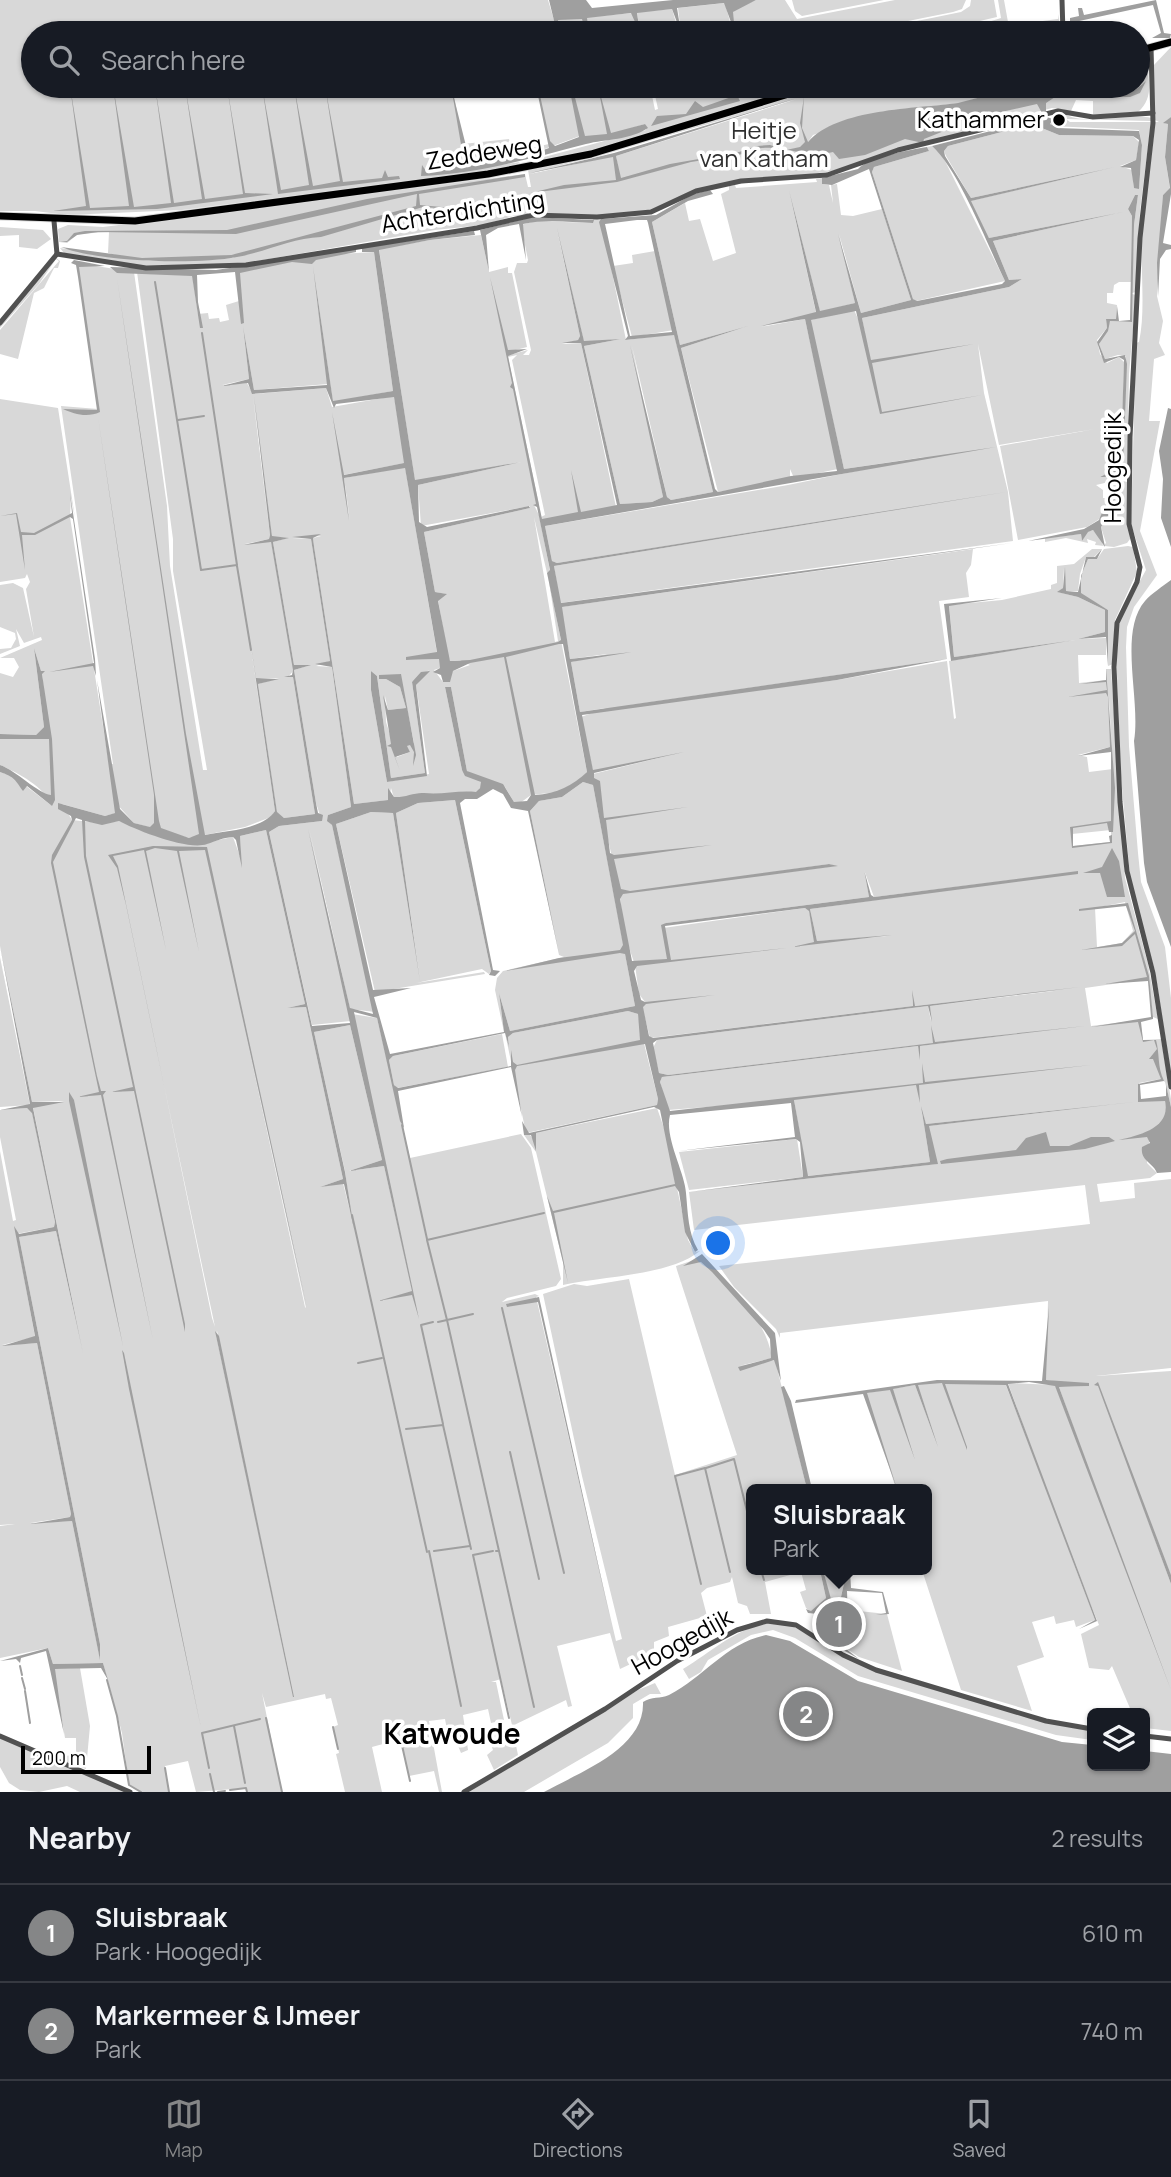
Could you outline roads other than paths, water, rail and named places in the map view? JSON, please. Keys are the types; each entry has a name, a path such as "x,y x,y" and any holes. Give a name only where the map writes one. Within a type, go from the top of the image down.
{"main road":[{"path":"1151,47 1171,42"},
{"name":"Zeddeweg","path":"0,218 111,221 150,218 248,207 538,165 624,144 775,98"}],"street":[{"path":"1062,0 1063,21"},
{"name":"Hoogedijk","path":"1151,47 1153,113 1142,217 1130,399 1129,519 1140,567 1137,582 1117,622 1114,667 1120,802 1127,870 1156,984 1171,1087"},
{"name":"Achterdichting","path":"57,254 146,268 246,265 477,228 523,216 597,217 651,212 696,191 741,181 827,174 898,150 1058,111 1093,117 1153,113"},
{"path":"0,323 57,254 54,220"},
{"name":"Hoogedijk","path":"464,1792 605,1709 677,1661 737,1630 767,1621 796,1625 843,1655 876,1670 1046,1721 1087,1728"},
{"path":"0,1736 130,1792"},
{"path":"1150,1737 1171,1739"}],"waterway":[{"path":"155,282 201,570 237,565 202,333"},
{"path":"178,420 204,416"},
{"path":"237,566 251,650"},
{"path":"402,1125 427,1239"},
{"path":"438,1322 447,1320 427,1240 544,1213"},
{"path":"352,1215 427,1552"},
{"path":"502,1308 564,1573"},
{"path":"473,1314 447,1320 499,1551"},
{"path":"433,1322 421,1325 443,1424"},
{"path":"358,1363 382,1358"},
{"path":"406,1429 443,1425 471,1549"},
{"path":"510,1452 539,1579"},
{"path":"706,1468 734,1459 746,1507"},
{"path":"701,1584 675,1476 705,1468 730,1572"},
{"path":"434,1551 470,1546"},
{"path":"429,1551 461,1706"},
{"path":"493,1551 473,1555 509,1718"},
{"path":"496,1551 499,1551 534,1707"},
{"path":"762,1575 764,1580"},
{"path":"20,1666 22,1675"},
{"path":"22,1678 25,1689"},
{"path":"107,1680 117,1716 129,1785 141,1792"},
{"path":"25,1691 30,1723"},
{"path":"266,1718 282,1792"},
{"path":"209,1768 202,1733 260,1719"},
{"path":"234,1726 245,1783"},
{"path":"333,1727 338,1749"},
{"path":"401,1741 410,1781"},
{"path":"165,1768 169,1792"},
{"path":"210,1774 214,1792"},
{"path":"230,1790 246,1788 247,1792"},
{"path":"218,1792 225,1791"}],"place":[{"name":"Kathammer","path":"1059,120"},
{"name":"Sluisbraak","path":"839,1624"},
{"name":"Markermeer & IJmeer","path":"806,1714"}],"district":[{"name":"Katwoude","path":"452,1734"}],"park label":[{"name":"Heitje van Katham","path":"764,145"}]}
